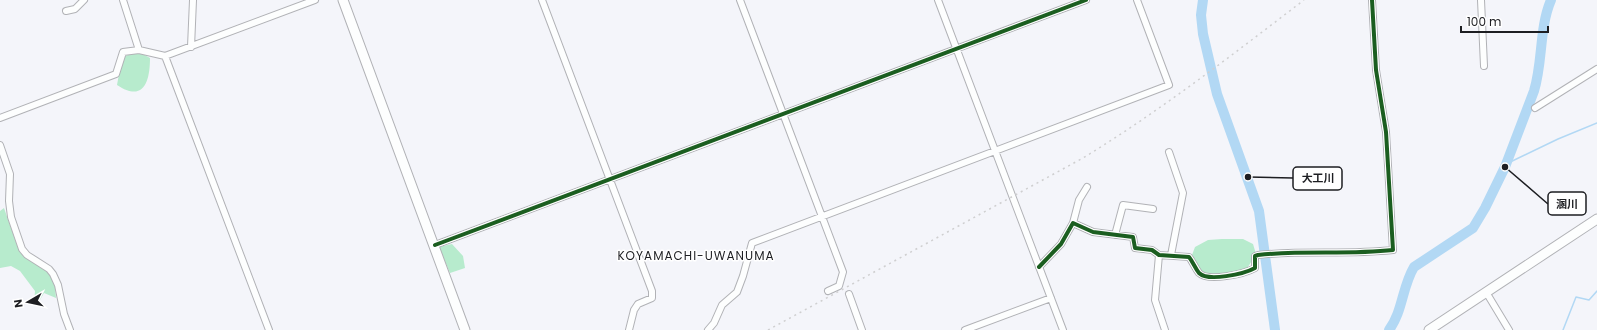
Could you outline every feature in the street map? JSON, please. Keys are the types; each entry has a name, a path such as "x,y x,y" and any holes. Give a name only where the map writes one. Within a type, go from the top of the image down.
{"street":[{"path":"66,11 75,9 84,0"},
{"path":"123,0 139,50"},
{"path":"190,47 193,0"},
{"path":"0,118 116,74 123,52 139,50 165,56 315,0"},
{"path":"343,0 435,245 465,330"},
{"path":"542,0 652,291 652,298 638,304 634,310 629,330"},
{"path":"740,0 843,272 839,286 828,291"},
{"path":"938,0 1063,330"},
{"path":"435,245 1086,0"},
{"path":"708,330 714,323 722,305 737,292 744,276 752,243 1169,85 1137,0"},
{"path":"1073,223 1093,232 1133,237 1135,248 1152,250 1159,255 1171,254 1189,257 1199,273 1212,277 1248,272 1254,268 1255,256 1258,255 1276,253 1351,253 1393,250 1386,132 1376,70 1372,0"},
{"path":"1481,0 1484,66"},
{"path":"165,56 269,330"},
{"path":"1535,108 1597,69"},
{"path":"0,145 10,174 9,201 11,217 22,249 27,255 49,269 53,274 58,286 64,314 70,330"},
{"path":"1168,152 1183,193 1171,254"},
{"path":"1039,266 1061,244 1073,223 1079,200 1088,187"},
{"path":"1115,235 1123,206 1153,209"},
{"path":"1428,330 1597,219"},
{"path":"1159,255 1156,306 1165,330"},
{"path":"1486,292 1509,330"},
{"path":"849,294 862,330"},
{"path":"965,330 1051,298"}],"green space":[{"path":"139,52 150,58 150,67 144,87 134,92 117,85 125,56"},
{"path":"4,208 17,245 23,256 51,273 55,286 56,298 44,293 37,305 34,304 35,291 20,271 11,266 0,268 0,211"},
{"path":"1243,239 1253,244 1256,254 1248,267 1234,277 1207,276 1195,268 1192,255 1195,247 1208,240"},
{"path":"452,244 463,256 465,268 450,273 439,247"}],"waterway":[{"path":"1203,0 1201,15 1203,34 1217,94 1259,211 1275,330"},
{"path":"1389,330 1394,323 1407,283 1414,267 1473,228 1485,208 1505,167 1534,91 1539,68 1547,11 1551,0"},
{"path":"1506,164 1558,139 1597,123"},
{"path":"1563,330 1576,297 1589,300 1597,291"}],"railway":[{"path":"768,330 1083,158 1168,102 1304,0"}],"cycle path":[{"path":"435,245 1086,0"},
{"path":"1039,267 1061,244 1073,223 1093,232 1133,237 1135,248 1152,250 1159,255 1189,257 1199,273 1210,277 1235,275 1255,268 1255,256 1258,255 1393,250 1386,132 1376,70 1372,0"}],"place":[{"name":"溷川","path":"1505,167"},
{"name":"大工川","path":"1248,177"}],"district":[{"name":"KOYAMACHI-UWANUMA","path":"696,256"}]}
